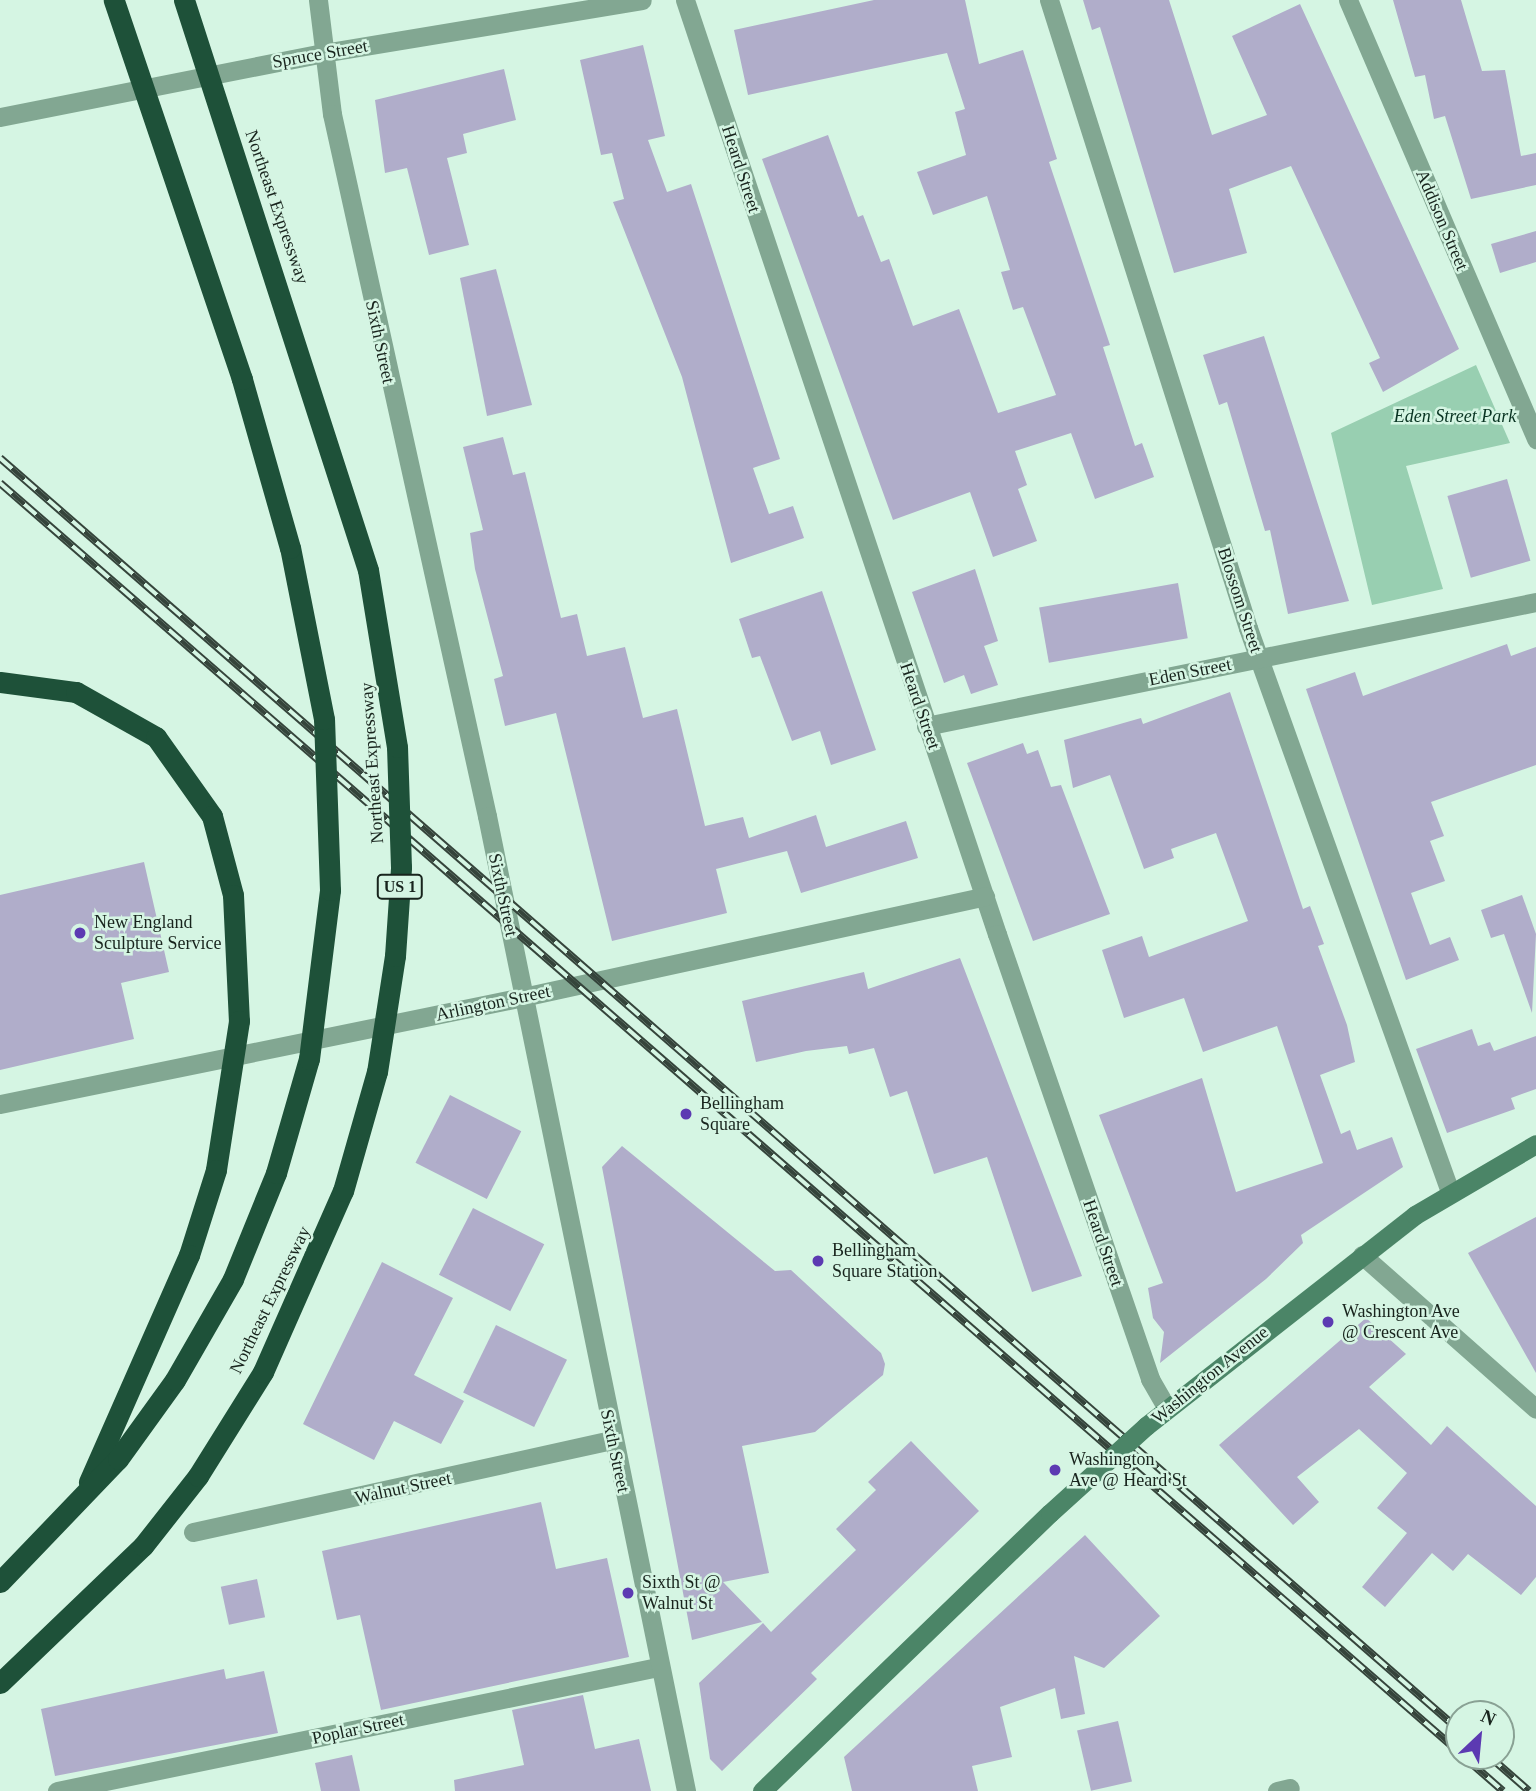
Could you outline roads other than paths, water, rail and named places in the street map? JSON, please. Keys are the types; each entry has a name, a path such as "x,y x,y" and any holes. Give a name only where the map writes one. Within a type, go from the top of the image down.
{"highway":[{"path":"0,1582 81,1501 153,1413 205,1331 276,1173 319,1003 332,832 324,719 290,548 242,379 114,0"},
{"name":"Northeast Expressway","path":"0,1683 152,1535 263,1372 343,1191 377,1072 395,956 401,867 397,747 368,570 317,396 184,0"},
{"path":"0,682 83,695 136,722 166,747 219,830 237,925 236,1061 209,1198 81,1501"}],"main road":[{"name":"Washington Avenue","path":"762,1791 1050,1513 1167,1408 1362,1255 1450,1192 1536,1144"}],"street":[{"name":"Sixth Street","path":"318,0 323,53 523,997 658,1667 686,1791"},
{"name":"Spruce Street","path":"0,117 323,53 642,0"},
{"name":"Heard Street","path":"685,0 926,726 1150,1379 1167,1408"},
{"name":"Blossom Street","path":"1049,0 1259,658 1450,1192"},
{"name":"Addison Street","path":"1348,0 1536,439"},
{"name":"Eden Street","path":"926,726 1536,602"},
{"name":"Arlington Street","path":"0,1104 523,997 985,896"},
{"path":"1362,1255 1536,1409"},
{"name":"Walnut Street","path":"193,1532 612,1440"},
{"name":"Poplar Street","path":"57,1791 658,1667"}],"railway":[{"path":"0,458 1445,1718"},
{"path":"0,483 1445,1740"},
{"path":"1479,1770 1503,1791"},
{"path":"1505,1770 1529,1791"}],"place":[{"name":"New England Sculpture Service","path":"80,933"},
{"name":"Bellingham Square","path":"686,1114"},
{"name":"Bellingham Square Station","path":"818,1261"},
{"name":"Washington Ave @ Crescent Ave","path":"1328,1322"},
{"name":"Washington Ave @ Heard St","path":"1055,1470"},
{"name":"Sixth St @ Walnut St","path":"628,1593"}],"park label":[{"name":"Eden Street Park","path":"1455,416"}]}
